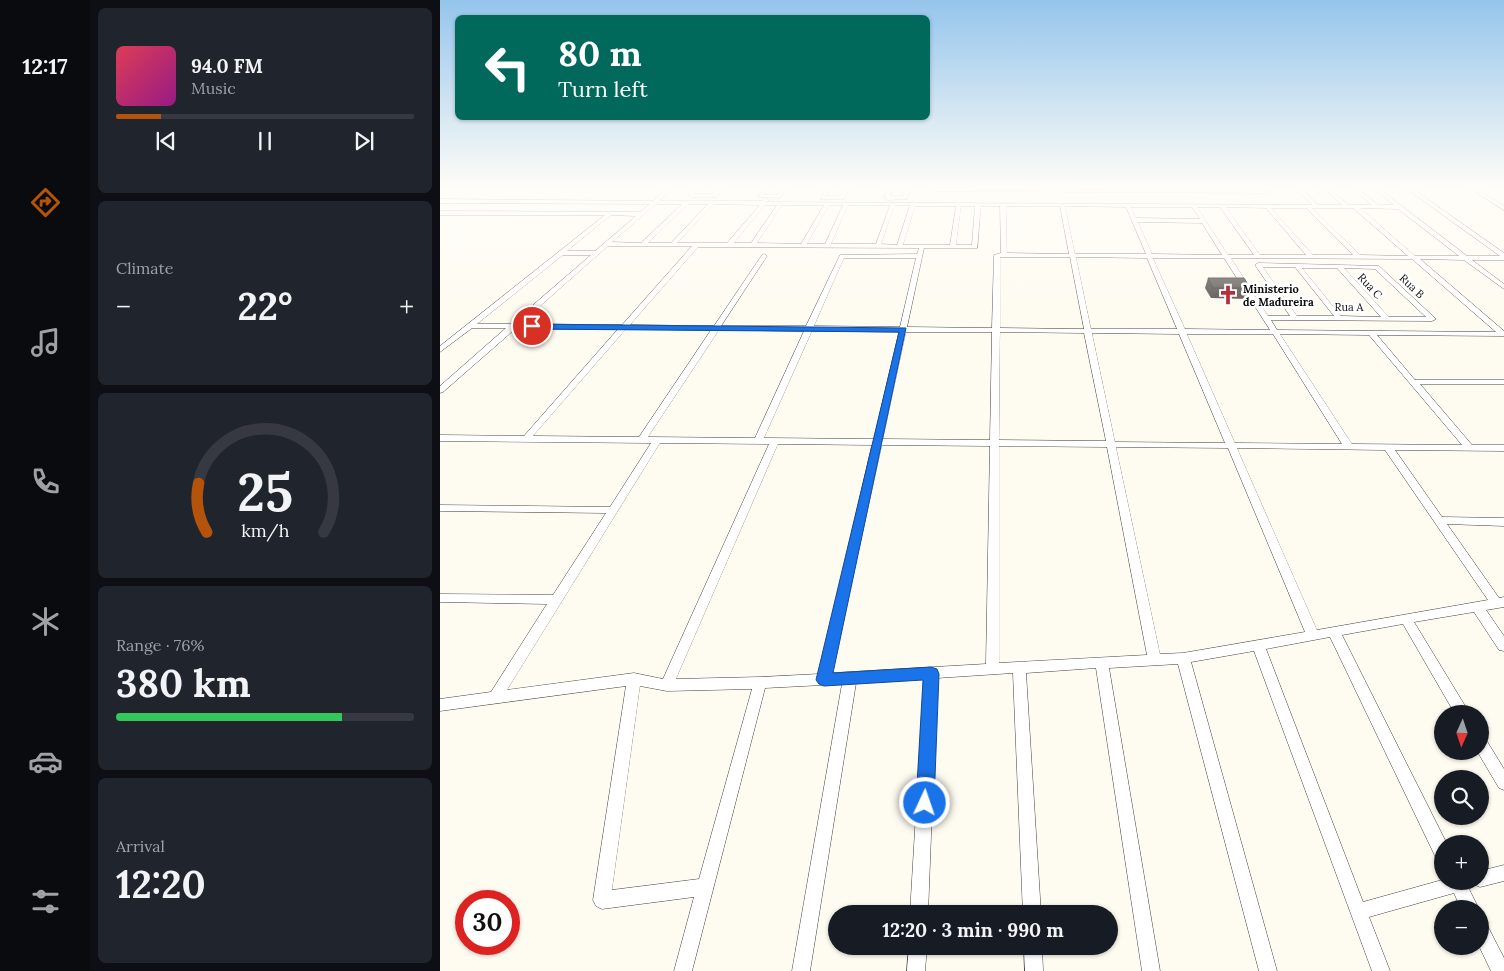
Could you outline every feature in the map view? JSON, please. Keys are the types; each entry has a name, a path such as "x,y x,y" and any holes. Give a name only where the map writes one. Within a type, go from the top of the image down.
{"street":[{"path":"440,350 587,232"},
{"path":"440,390 620,232"},
{"path":"643,244 655,232"},
{"path":"673,244 684,232"},
{"path":"729,245 739,232"},
{"path":"753,245 761,232"},
{"path":"803,245 811,232"},
{"path":"827,246 833,232"},
{"path":"878,246 883,232"},
{"path":"900,246 904,232"},
{"path":"953,246 955,232"},
{"path":"607,244 975,247 976,232"},
{"path":"992,670 996,330 1002,232"},
{"path":"1067,232 1155,660"},
{"path":"1139,232 1312,636"},
{"path":"1211,232 1349,447"},
{"path":"1241,232 1259,257"},
{"path":"1289,232 1314,266"},
{"path":"1333,232 1359,258"},
{"path":"1385,232 1503,334"},
{"path":"1431,232 1504,287"},
{"path":"1470,232 1504,257"},
{"path":"526,439 697,244"},
{"path":"824,680 922,246"},
{"path":"561,253 596,253"},
{"path":"1001,255 1359,258 1504,257"},
{"path":"642,440 764,256"},
{"path":"758,442 842,256 920,256"},
{"path":"1295,318 1258,265 1338,266"},
{"path":"1298,266 1339,318"},
{"name":"Rua B","path":"1338,266 1377,267 1432,319"},
{"name":"Rua C","path":"1338,266 1387,319"},
{"name":"Rua A","path":"1266,318 1432,319"},
{"path":"1364,318 1413,382 1470,448"},
{"path":"471,326 1503,334"},
{"path":"1413,382 1504,382"},
{"path":"440,438 1504,448"},
{"path":"495,697 657,440"},
{"path":"667,685 774,442"},
{"path":"440,704 634,679 667,685 760,683 1183,658 1500,603 1388,447"},
{"path":"440,508 613,510"},
{"path":"1439,520 1504,522"},
{"path":"440,598 556,600"},
{"path":"1477,607 1504,646"},
{"path":"1406,619 1458,705"},
{"path":"1334,632 1434,836"},
{"path":"1258,645 1381,971"},
{"path":"1183,658 1268,971"},
{"path":"1102,664 1151,971"},
{"path":"1019,669 1032,905"},
{"path":"919,905 931,674"},
{"path":"801,971 850,678"},
{"path":"634,679 602,900 705,887"},
{"path":"683,971 760,683"},
{"path":"1489,758 1504,783"},
{"path":"1489,877 1504,873"},
{"path":"1358,912 1434,890"},
{"path":"1489,947 1501,971"},
{"path":"916,971 917,955"},
{"path":"1033,955 1034,971"}],"building":[{"path":"1208,278 1244,278 1250,288 1213,288"}],"place":[{"name":"Ministerio de Madureira","path":"1228,295"}],"route":[{"path":"532,326 903,329 824,680 931,674 925,803"}]}
